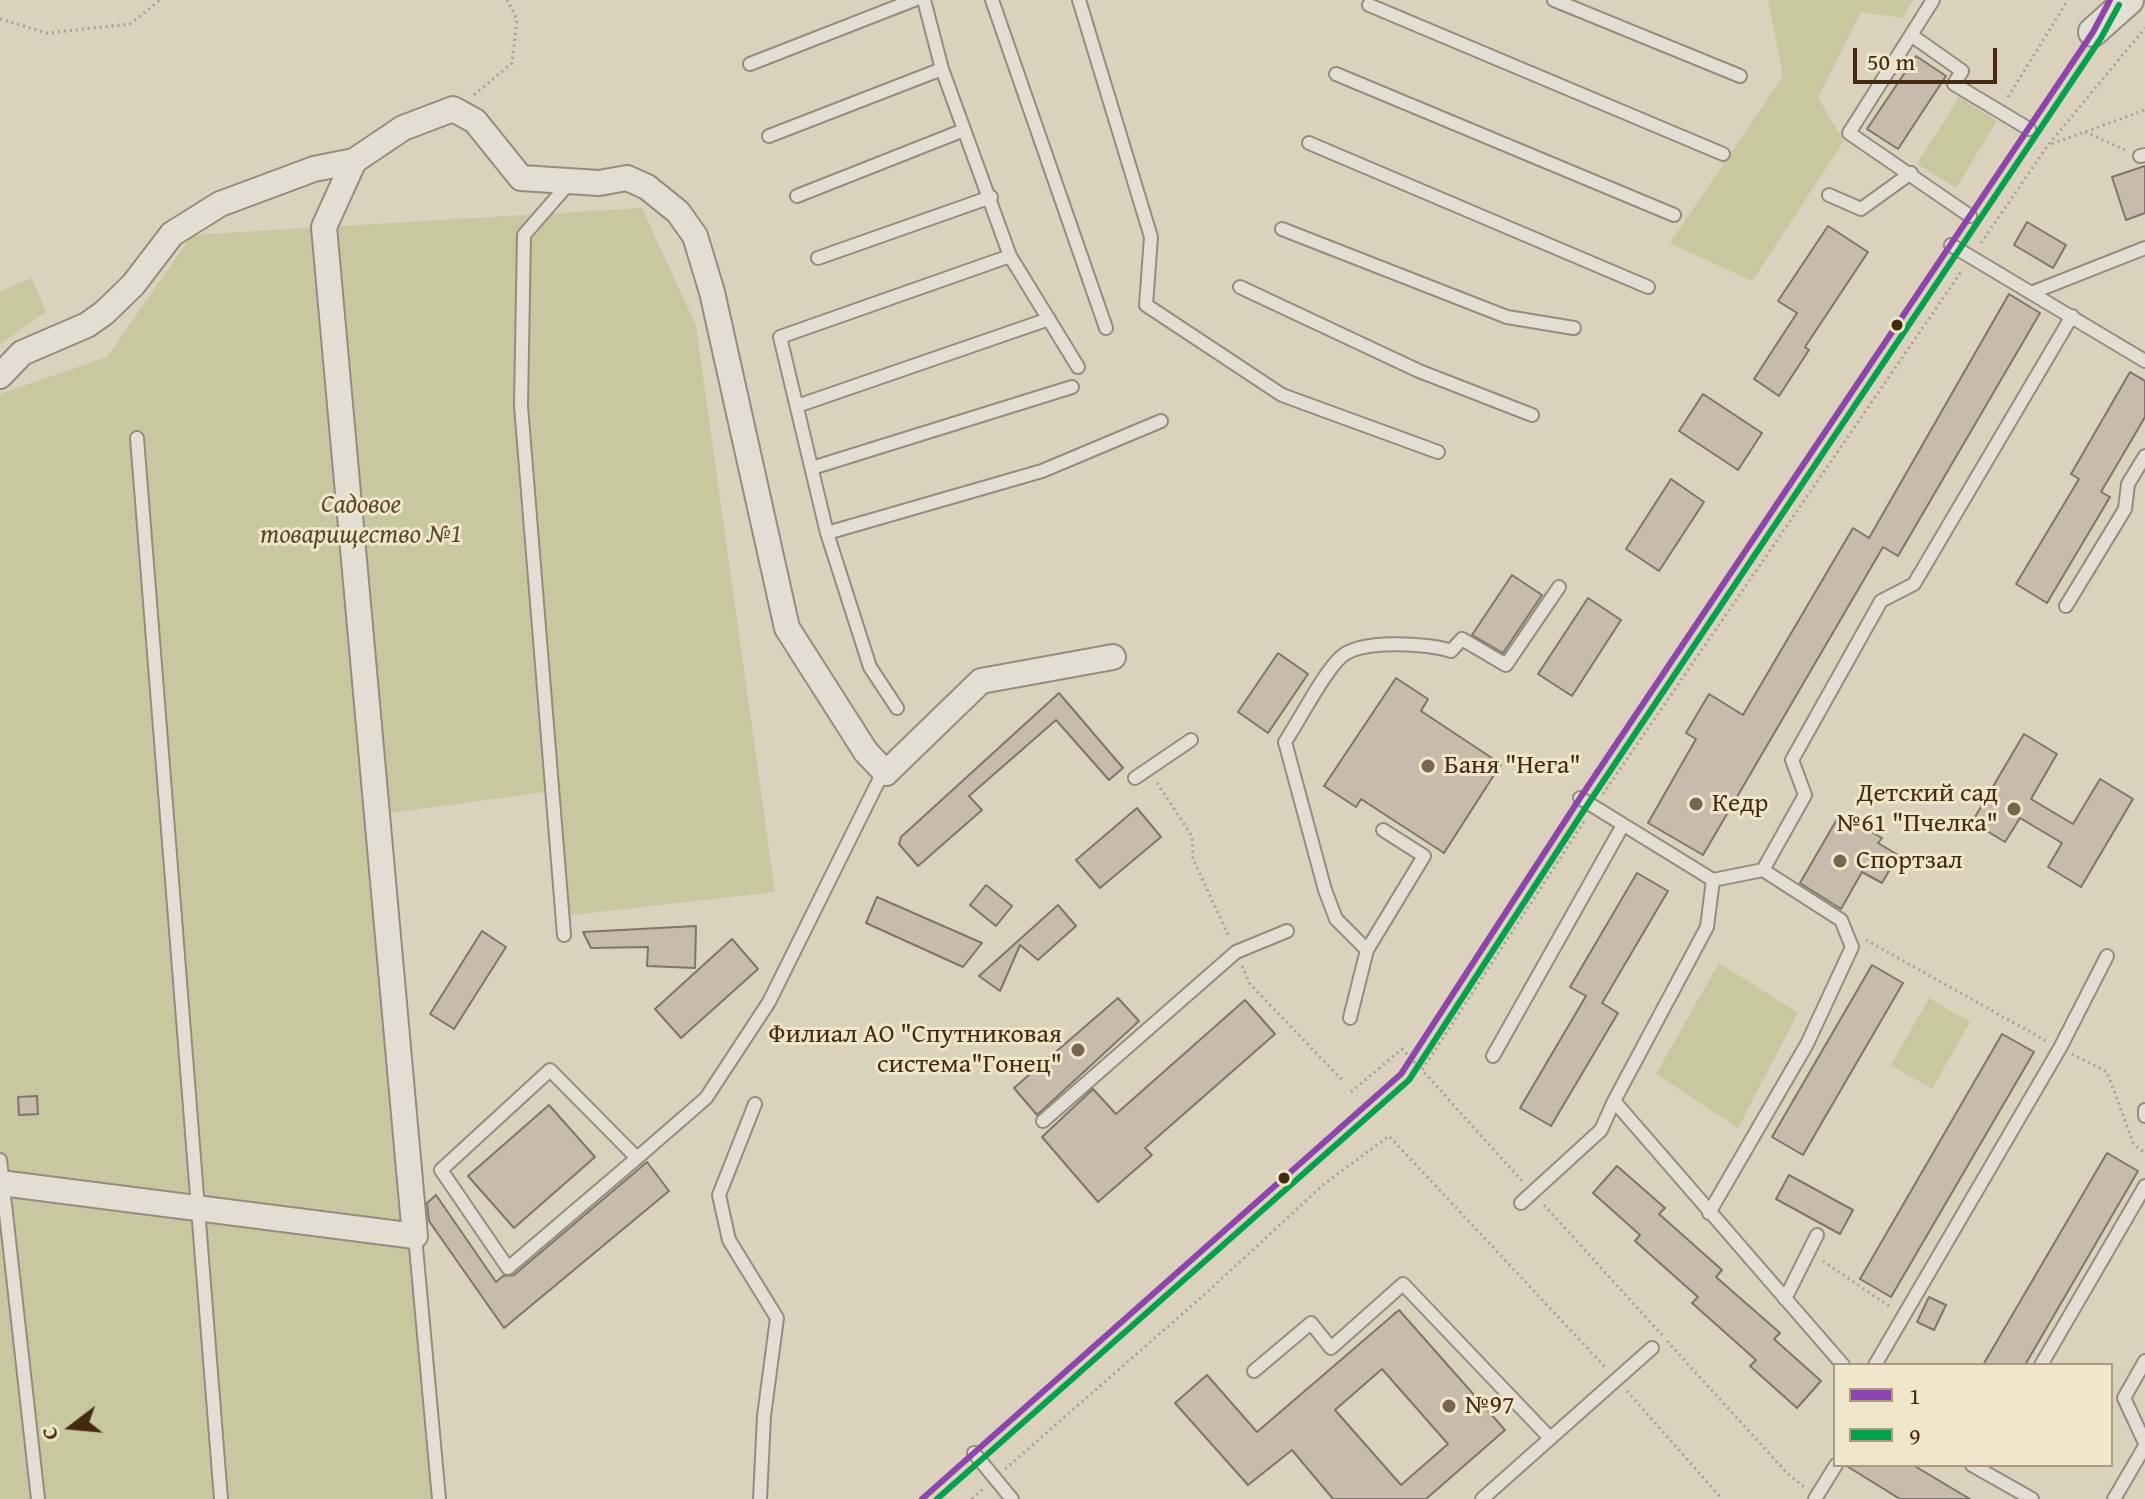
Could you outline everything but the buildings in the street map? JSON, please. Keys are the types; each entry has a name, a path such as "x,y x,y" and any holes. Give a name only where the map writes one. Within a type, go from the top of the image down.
{"street":[{"path":"2093,32 2129,0"},
{"path":"0,376 22,353 104,313 133,285 172,234 193,220 260,188 314,169 354,161 382,141 425,118 453,109 475,121 515,175 599,183 627,178 639,182 678,212 695,236 712,292 787,628 866,752 886,773 981,681 1113,657"},
{"path":"1,1175 200,1208 415,1236 324,227 354,161"}],"lane":[{"path":"750,64 914,0"},
{"path":"924,0 942,69 1010,256 1078,367"},
{"path":"992,0 1106,328"},
{"path":"1079,0 1151,237 1146,305 1282,395 1438,452"},
{"path":"1554,0 1740,76"},
{"path":"1933,0 1849,133 1970,216"},
{"path":"1369,5 1723,154"},
{"path":"1911,35 1962,71 1954,84 2029,129"},
{"path":"769,136 942,69"},
{"path":"1336,74 1674,215"},
{"path":"797,196 964,130"},
{"path":"1309,143 1648,287"},
{"path":"1829,195 1861,209 1911,173"},
{"path":"564,935 521,406 524,235 572,180"},
{"path":"818,258 991,197"},
{"path":"1282,229 1507,317 1574,328"},
{"path":"1951,245 2145,361"},
{"path":"2031,293 2145,248"},
{"path":"897,708 870,667 827,533 780,337 1010,256"},
{"path":"1240,287 1419,371 1532,415"},
{"path":"1763,870 1805,795 1792,760 1881,601 1914,584 2072,316"},
{"path":"797,406 1049,319"},
{"path":"812,468 1072,387"},
{"path":"827,533 1042,471 1161,421"},
{"path":"137,438 221,1499"},
{"path":"2066,606 2125,509 2128,484 2145,456"},
{"path":"1367,950 1336,919 1325,890 1285,742 1341,656 1367,648 1406,644 1435,645 1451,651 1462,639 1506,665 1559,587"},
{"path":"1135,778 1191,740"},
{"path":"637,1158 550,1070 441,1170 508,1268 637,1158 706,1098 769,1002 879,780 886,773"},
{"path":"1580,798 1713,880 1763,870 1841,920 1852,947 1807,1044 1709,1213"},
{"path":"1493,1056 1623,825"},
{"path":"1350,1018 1367,950 1424,856 1383,830"},
{"path":"1521,1203 1601,1130 1707,927 1713,880"},
{"path":"1043,1121 1236,952 1287,931"},
{"path":"1876,1363 1906,1317 2060,1048 2107,956"},
{"path":"1614,1101 1841,1363"},
{"path":"755,1104 719,1195 729,1240 777,1318 764,1416 760,1499"},
{"path":"1,1175 38,1499"},
{"path":"2042,1363 2145,1186"},
{"path":"1785,1299 1817,1235"},
{"path":"415,1236 439,1499"},
{"path":"1254,1371 1311,1323 1331,1348 1403,1284 1550,1438"},
{"path":"1482,1499 1652,1348"},
{"path":"2114,1499 2145,1444 2124,1398 2145,1361"},
{"path":"974,1453 1012,1499"},
{"path":"1815,1499 1835,1467"},
{"path":"1980,1467 2032,1499"}],"path":[{"path":"0,19 47,33 130,24 160,0"},
{"path":"463,112 479,88 512,63 517,19 507,0"},
{"path":"2008,97 2068,0"},
{"path":"1594,807 2048,145 2145,28"},
{"path":"2048,145 2145,110"},
{"path":"2085,132 2142,155"},
{"path":"1135,778 1150,773 1192,836 1193,859 1250,984 1343,1081"},
{"path":"1880,948 1923,972"},
{"path":"1351,1092 1402,1049 1422,1070"},
{"path":"972,1499 1204,1295 1324,1184 1389,1136 1617,1379 1722,1499"},
{"path":"1809,1252 1906,1317"}],"green space":[{"path":"1768,0 1913,0 1903,18 1861,12 1818,98 1844,141 1752,281 1670,243 1783,76"},
{"path":"1959,97 1997,121 1956,188 1917,164"},
{"name":"Садовое товарищество №1","path":"642,208 696,326 775,892 563,916 552,791 376,815 439,1499 0,1499 0,394 107,357 192,235"},
{"path":"32,278 46,312 0,344 0,291"},
{"path":"1719,963 1798,1013 1738,1128 1656,1074"},
{"path":"1929,998 1970,1022 1932,1089 1891,1065"}],"transit line":[{"name":"1","path":"922,1499 1401,1074 1580,798 2093,32 2110,0"},
{"name":"9","path":"937,1499 1409,1080 1588,804 2101,38 2119,5"}],"place":[{"name":"Баня \"Нега\"","path":"1428,766"},
{"name":"Кедр","path":"1696,804"},
{"name":"Детский сад №61 \"Пчелка\"","path":"2014,809"},
{"name":"Спортзал","path":"1840,861"},
{"name":"Филиал АО \"Спутниковая система\"Гонец\"","path":"1078,1050"},
{"name":"№97","path":"1449,1406"}]}
